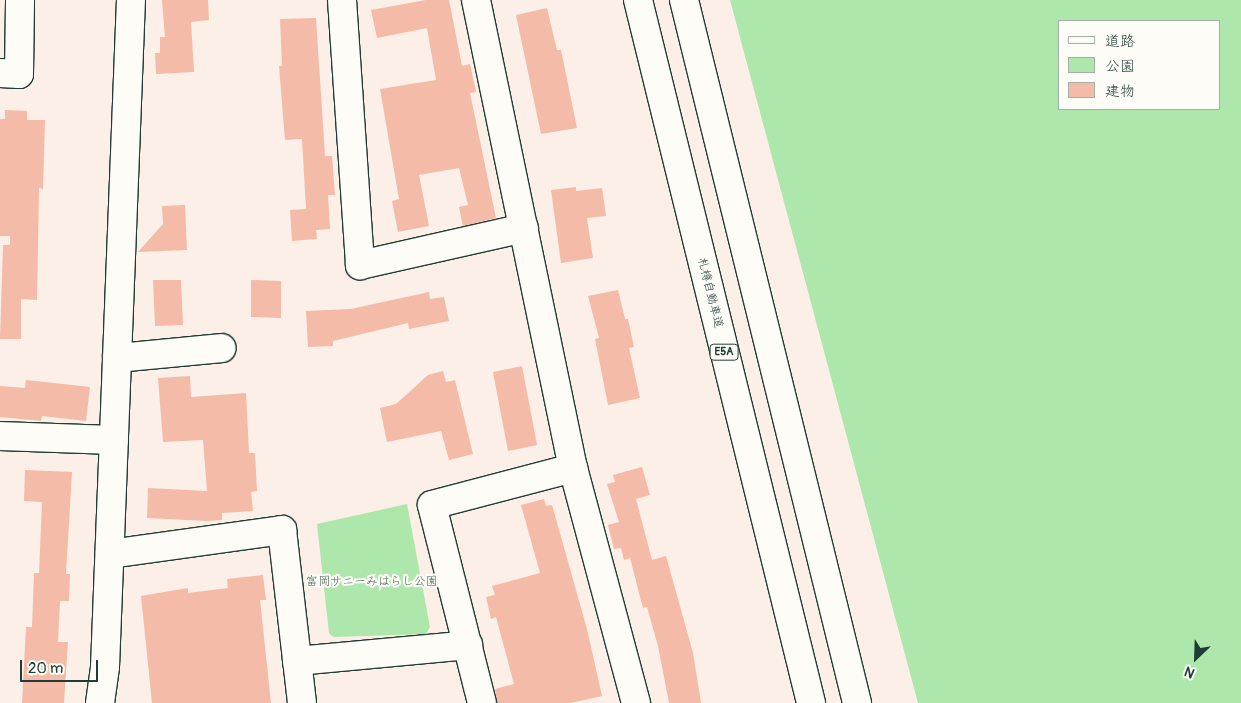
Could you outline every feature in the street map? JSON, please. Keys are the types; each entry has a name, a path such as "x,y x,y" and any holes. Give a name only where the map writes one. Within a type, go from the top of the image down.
{"main road":[{"path":"0,73 19,74 20,0"},
{"path":"100,703 105,666 132,0"},
{"path":"342,0 360,265 524,228"},
{"path":"476,0 573,468 636,703"},
{"name":"札樽自動車道","path":"638,0 811,703"},
{"path":"684,0 858,703"},
{"path":"117,358 222,348"},
{"path":"0,436 114,440"},
{"path":"482,703 432,505 573,468"},
{"path":"110,554 282,530 302,703"},
{"path":"297,661 468,646"}],"green space":[{"path":"730,0 1241,0 1241,703 918,703"},
{"name":"富岡サニーみはらし公園","path":"407,504 430,627 426,634 333,637 329,633 317,524"}],"building":[{"path":"162,0 208,0 209,20 191,22 194,72 156,74 155,53 160,53 160,37 165,37"},
{"path":"426,0 449,0 462,66 470,64 476,92 470,93 496,218 463,226 459,207 468,205 459,168 419,175 429,226 398,232 392,201 399,199 380,89 436,80 427,28 377,38 371,10"},
{"path":"547,8 557,50 561,50 577,128 541,134 516,15"},
{"path":"316,18 325,156 332,156 335,195 328,195 330,229 316,230 317,239 292,241 290,210 306,209 302,139 285,140 279,66 282,66 280,19"},
{"path":"5,110 27,111 27,120 45,120 43,189 39,188 37,300 21,299 21,339 0,339 3,245 10,245 10,236 0,236 0,119 5,119"},
{"path":"576,187 576,191 602,188 606,216 587,218 593,258 561,263 551,190"},
{"path":"185,205 187,250 138,252 163,224 162,206"},
{"path":"153,280 181,280 183,325 155,326"},
{"path":"251,280 281,281 281,318 251,317"},
{"path":"618,290 625,319 628,319 634,347 629,348 640,398 608,405 595,339 599,338 588,296"},
{"path":"429,292 430,299 444,297 449,321 409,329 408,323 333,341 333,346 308,347 306,311 351,309"},
{"path":"522,366 537,445 508,451 493,372"},
{"path":"443,371 446,382 455,380 473,454 449,460 441,431 387,442 380,408 396,404 428,375"},
{"path":"190,376 191,397 246,393 249,453 255,453 257,491 251,492 253,511 222,513 222,520 207,521 147,518 148,488 207,491 203,440 163,442 158,378"},
{"path":"26,380 90,387 86,421 42,416 41,421 0,417 0,386 25,388"},
{"path":"642,467 650,495 636,499 652,560 666,556 693,653 701,703 669,703 658,646 647,607 643,608 630,558 624,560 621,548 614,549 608,525 619,522 607,484 615,482 613,475"},
{"path":"25,470 72,472 66,574 70,574 69,601 60,601 58,642 68,642 64,703 22,703 26,627 32,627 34,573 39,573 42,502 24,501"},
{"path":"544,499 546,506 552,505 587,629 602,696 571,703 497,703 495,689 514,684 496,617 491,619 486,597 495,595 492,586 540,573 521,505"},
{"path":"263,575 266,600 260,600 271,703 152,703 141,596 188,588 188,593 228,588 227,579"}]}
